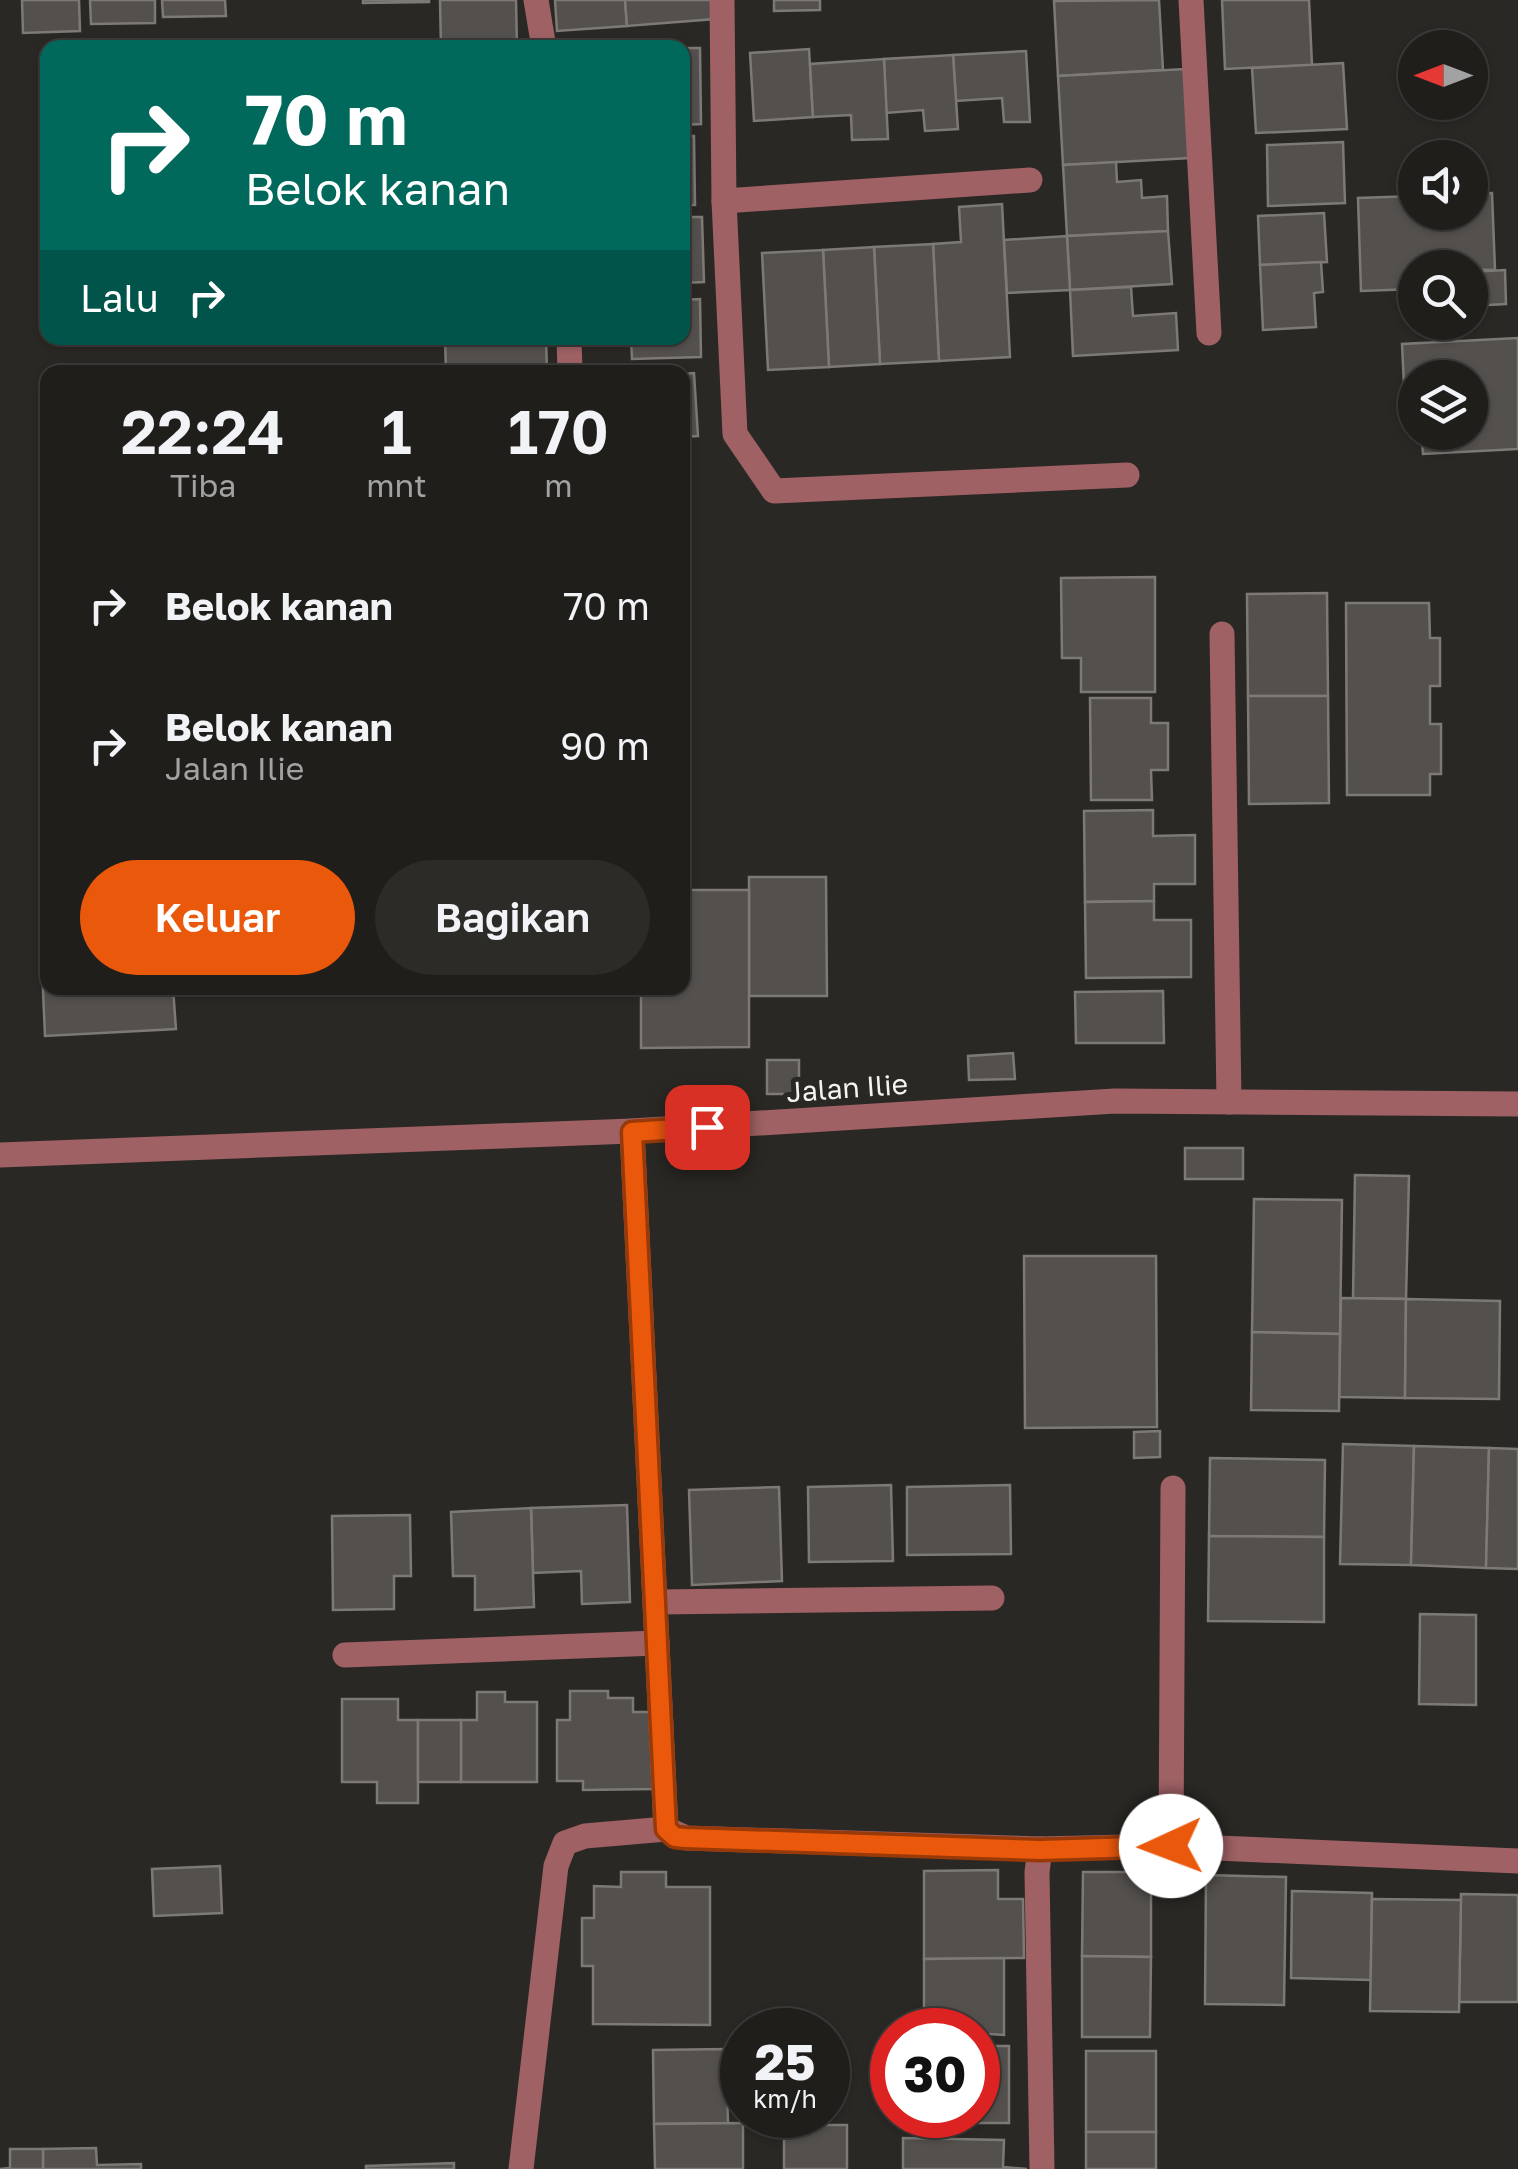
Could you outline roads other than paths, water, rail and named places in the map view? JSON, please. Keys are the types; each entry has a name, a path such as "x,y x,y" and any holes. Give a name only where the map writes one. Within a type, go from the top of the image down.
{"street":[{"path":"536,0 543,40"},
{"path":"722,0 724,201 735,434 774,491 1128,474"},
{"path":"1191,0 1209,332"},
{"path":"724,201 1030,180"},
{"path":"1222,634 1229,1102"},
{"name":"Jalan Ilie","path":"0,1155 632,1132 1115,1101 1518,1104"},
{"path":"632,1132 666,1829 675,1837 1040,1850 1171,1846 1518,1862"},
{"path":"1171,1846 1173,1488"},
{"path":"656,1602 992,1598"},
{"path":"345,1656 657,1643"},
{"path":"521,2169 556,1866 564,1844 585,1836 666,1829"},
{"path":"1040,1850 1042,2169"}]}
